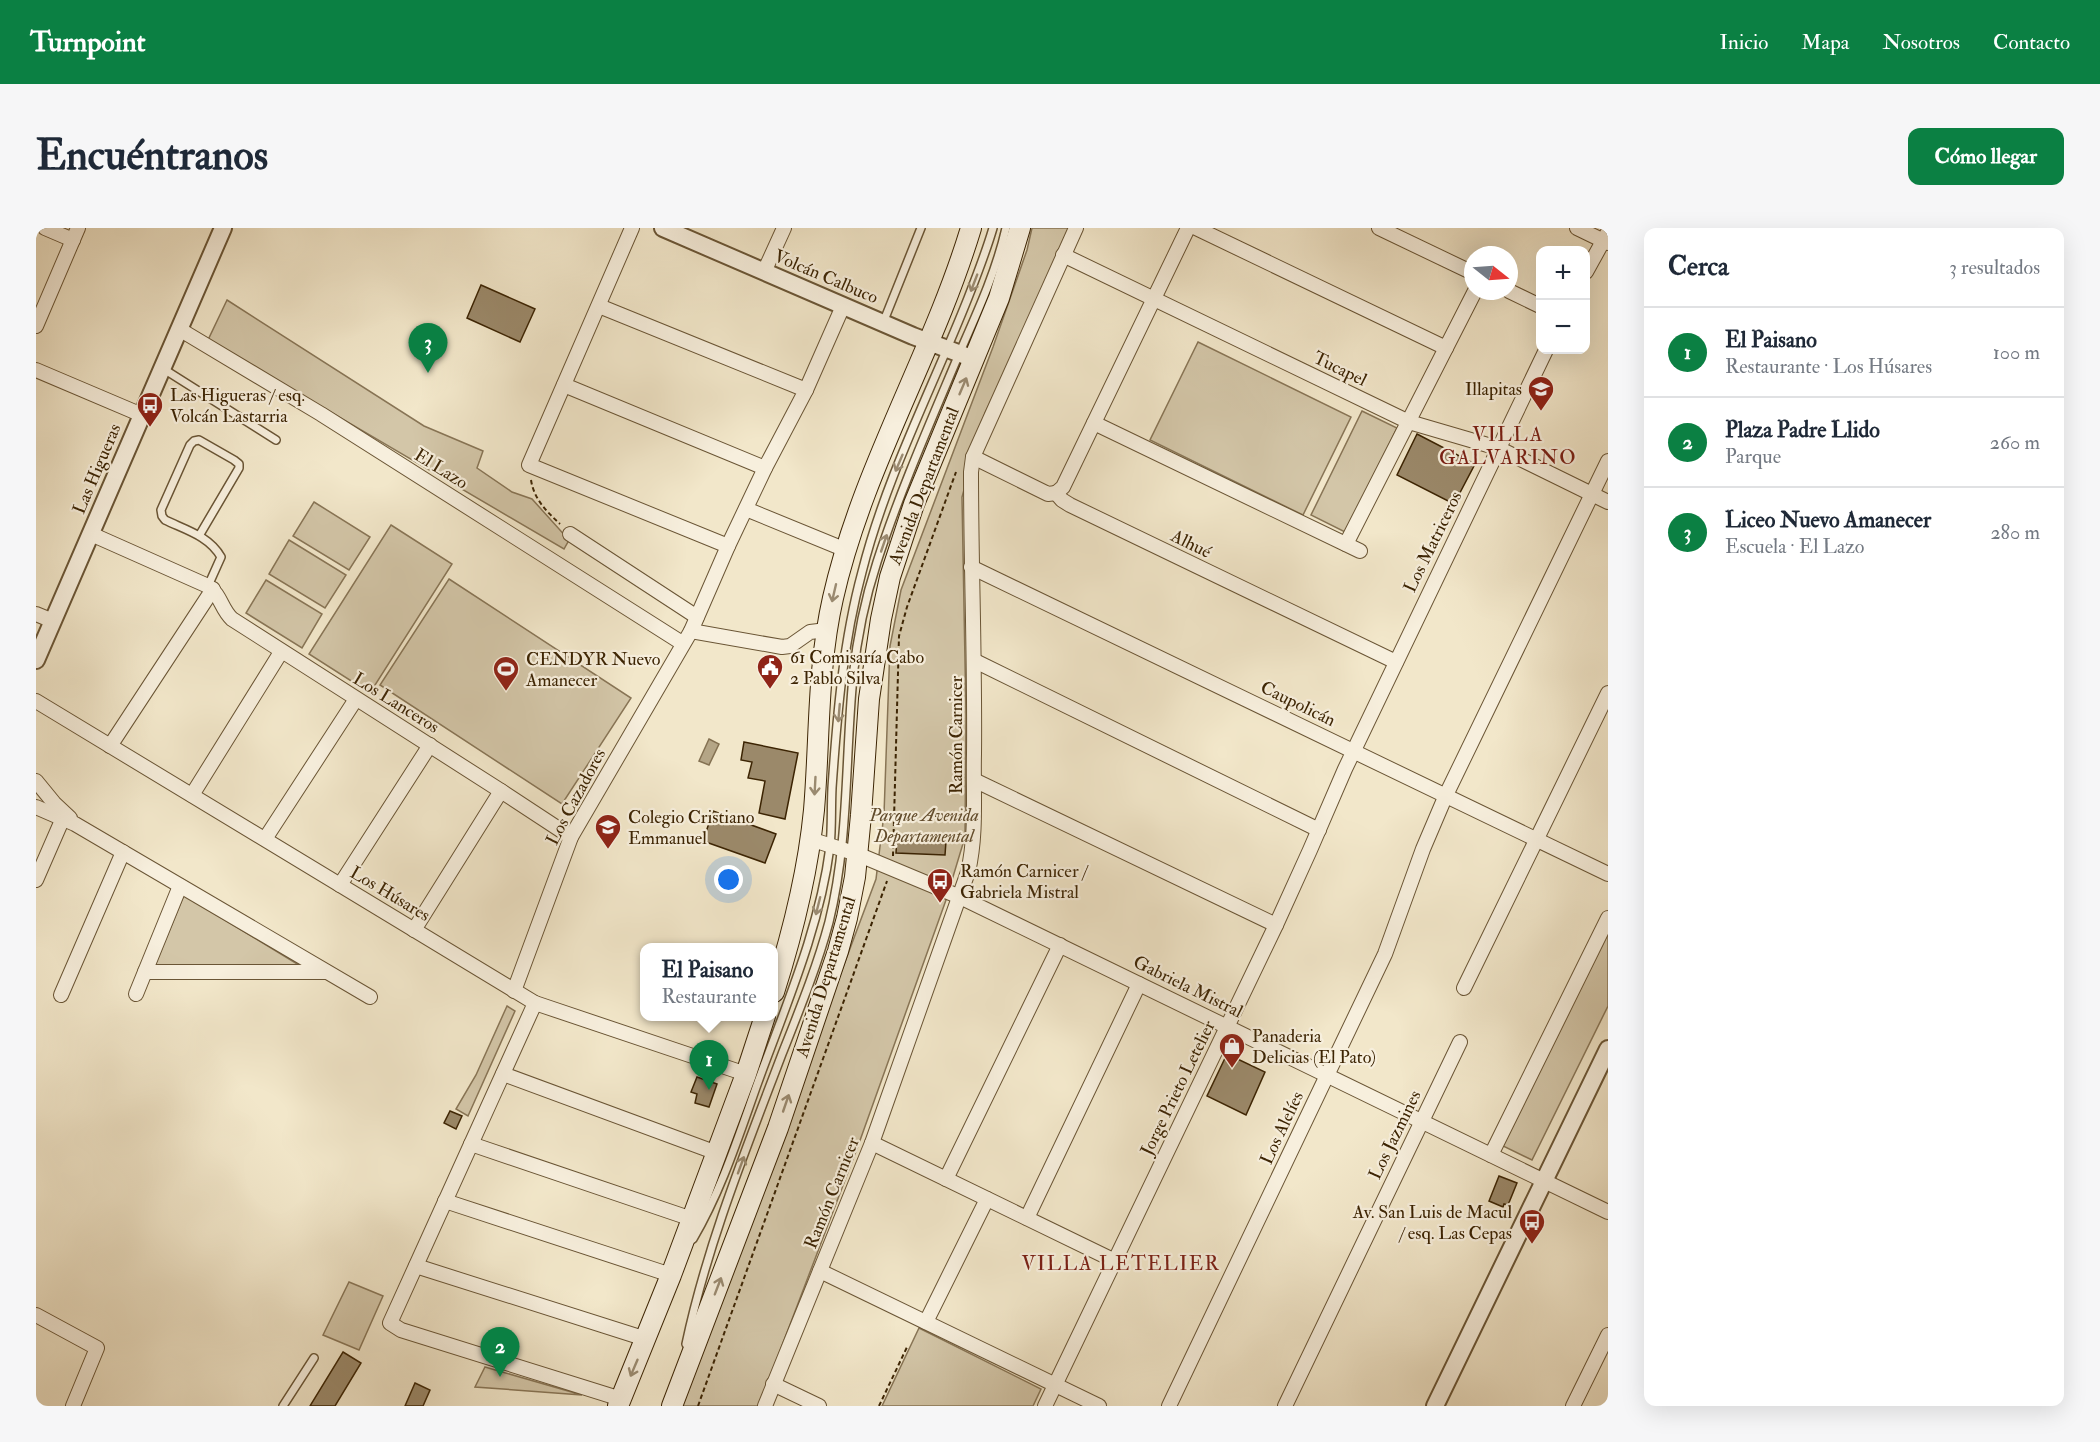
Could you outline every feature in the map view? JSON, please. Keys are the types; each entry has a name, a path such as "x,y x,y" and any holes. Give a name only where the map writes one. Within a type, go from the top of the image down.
{"main road":[{"name":"Avenida Departamental","path":"674,1403 778,1128 847,918 843,849 885,598 901,540 914,504 952,351 959,265 971,228"},
{"name":"Avenida Departamental","path":"778,979 796,918 810,839 815,792 821,668 827,630 846,550 875,469 952,351 999,298 1020,228"},
{"path":"619,1403 671,1275 764,1021"}],"street":[{"path":"36,326 76,234 45,228"},
{"name":"Las Higueras","path":"36,660 223,228"},
{"path":"632,228 529,465 728,546"},
{"name":"Volcán Calbuco","path":"663,228 952,351"},
{"path":"764,272 784,228"},
{"name":"Ramón Carnicer","path":"765,1406 872,1143 960,897 970,861 974,841 975,661 971,472 974,457 1076,228"},
{"path":"1056,493 1063,487 1188,228"},
{"path":"1196,228 1446,348"},
{"path":"1379,228 1464,269"},
{"path":"1577,228 1606,239 1590,265"},
{"name":"Tucapel","path":"1063,255 1409,422 1498,448 1608,502"},
{"path":"1518,295 1536,304"},
{"path":"1346,544 1470,300"},
{"path":"598,306 806,390"},
{"name":"Los Cazadores","path":"514,991 571,837 691,631 728,546 806,390 843,306"},
{"name":"El Lazo","path":"179,329 321,414 682,643"},
{"name":"Los Matriceros","path":"1353,750 1544,354"},
{"path":"36,370 142,415"},
{"path":"564,385 765,468"},
{"path":"1094,423 1360,550"},
{"name":"Alhué","path":"974,457 1048,494 1056,493 1065,503 1396,662"},
{"name":"Los Alelíes","path":"1169,1406 1385,954 1423,849 1446,795 1608,461"},
{"path":"746,509 846,550"},
{"path":"91,534 211,588 110,746"},
{"path":"570,534 697,617"},
{"name":"Caupolicán","path":"972,567 1608,874"},
{"name":"Los Lanceros","path":"211,588 218,596 226,614 232,619 571,837"},
{"path":"36,614 53,621"},
{"path":"691,631 782,647 790,646 810,632 827,630"},
{"path":"192,795 280,652"},
{"path":"975,661 1319,830"},
{"path":"1464,988 1608,693"},
{"path":"265,839 356,699"},
{"name":"Los Húsares","path":"36,701 535,1003 746,1074"},
{"path":"340,885 430,745"},
{"name":"Jorge Prieto Letelier","path":"1045,1406 1276,925 1353,750"},
{"path":"974,780 1276,925"},
{"path":"36,781 69,821"},
{"path":"414,930 501,791"},
{"path":"36,807 69,821 370,997"},
{"path":"36,880 69,821"},
{"name":"Gabriela Mistral","path":"810,839 843,849 960,897 1608,1212"},
{"path":"61,995 123,852"},
{"path":"136,994 180,886"},
{"path":"1491,1155 1608,918"},
{"path":"946,1179 1060,945"},
{"path":"145,972 327,972"},
{"path":"1027,1218 1139,984"},
{"path":"535,1003 390,1323 401,1330 619,1403"},
{"name":"Los Jazmines","path":"1286,1406 1460,1042"},
{"path":"1435,1406 1608,1049"},
{"path":"503,1074 717,1153"},
{"path":"471,1143 692,1219"},
{"path":"872,1143 1115,1261"},
{"path":"926,1322 987,1199"},
{"path":"446,1201 671,1275"},
{"path":"416,1266 646,1339"},
{"path":"820,1271 1099,1406"},
{"path":"36,1315 97,1348 73,1406"},
{"path":"1573,1406 1608,1335"},
{"path":"773,1384 819,1406"}],"lane":[{"path":"883,323 921,228"},
{"path":"952,351 993,228"},
{"path":"671,1275 708,1214 730,1162 804,958 819,904 843,849 832,788 841,682 848,632 859,581 895,472 952,351 986,294 1006,228"},
{"path":"162,368 276,440"},
{"path":"199,536 239,468 239,464 199,440 190,445 161,510 165,520 215,546 221,557 211,588"},
{"path":"283,1406 314,1358"}],"path":[{"path":"529,465 533,491 546,511 570,534"},
{"path":"879,1406 908,1345"}],"green space":[{"name":"Parque Avenida Departamental","path":"1032,228 1075,228 985,413 962,497 966,716 965,837 946,900 858,1146 759,1406 679,1406 876,879 884,814 890,646 901,590 993,347 1027,250"},
{"path":"227,300 424,426 483,451 477,468 512,492 532,499 569,540 564,549 208,340"},
{"path":"1198,342 1351,417 1303,515 1150,440"},
{"path":"1362,411 1397,428 1347,533 1311,515"},
{"path":"314,502 370,537 349,570 293,536"},
{"path":"391,525 452,564 370,693 309,654"},
{"path":"289,540 346,575 325,608 269,574"},
{"name":"CENDYR Nuevo Amanecer","path":"449,579 631,698 562,804 380,685"},
{"path":"266,580 322,614 302,648 246,613"},
{"path":"184,895 299,965 155,965"},
{"path":"1608,933 1608,1006 1532,1160 1503,1146"},
{"path":"507,1006 515,1011 468,1116 456,1109 476,1075"},
{"path":"349,1282 383,1296 359,1350 323,1335"},
{"path":"919,1328 1041,1389 1033,1406 882,1406"},
{"path":"485,1367 582,1395 475,1387"}],"shaded area":[{"path":"709,739 719,744 709,765 699,761"}],"building":[{"path":"481,285 535,309 520,342 467,318"},
{"path":"1417,434 1475,464 1454,504 1397,475"},
{"path":"744,742 798,753 785,819 759,813 765,781 748,778 752,762 741,760"},
{"path":"713,811 776,834 765,863 703,841"},
{"path":"897,836 924,837 924,841 946,841 945,855 896,853"},
{"path":"1227,1054 1265,1072 1246,1115 1207,1096"},
{"path":"697,1077 717,1084 709,1107 695,1103 697,1094 691,1092"},
{"path":"450,1111 462,1116 456,1129 444,1123"},
{"path":"1499,1176 1517,1183 1508,1205 1504,1204 1503,1207 1489,1201"},
{"path":"343,1352 361,1363 335,1406 310,1406"},
{"path":"415,1383 430,1390 423,1406 405,1406"}],"place":[{"name":"Liceo Nuevo Amanecer","path":"428,373"},
{"name":"Illapitas","path":"1541,412"},
{"name":"Las Higueras / esq. Volcán Lastarria","path":"150,428"},
{"name":"61 Comisaría Cabo 2 Pablo Silva","path":"770,690"},
{"name":"CENDYR Nuevo Amanecer","path":"506,692"},
{"name":"Colegio Cristiano Emmanuel","path":"608,850"},
{"name":"Ramón Carnicer / Gabriela Mistral","path":"940,904"},
{"name":"Panaderia Delicias (El Pato)","path":"1232,1069"},
{"name":"El Paisano","path":"709,1090"},
{"name":"Av. San Luis de Macul / esq. Las Cepas","path":"1532,1245"},
{"name":"Plaza Padre Llido","path":"500,1377"}],"district":[{"name":"VILLA GALVARINO","path":"1508,446"},
{"name":"VILLA LETELIER","path":"1121,1263"}]}
